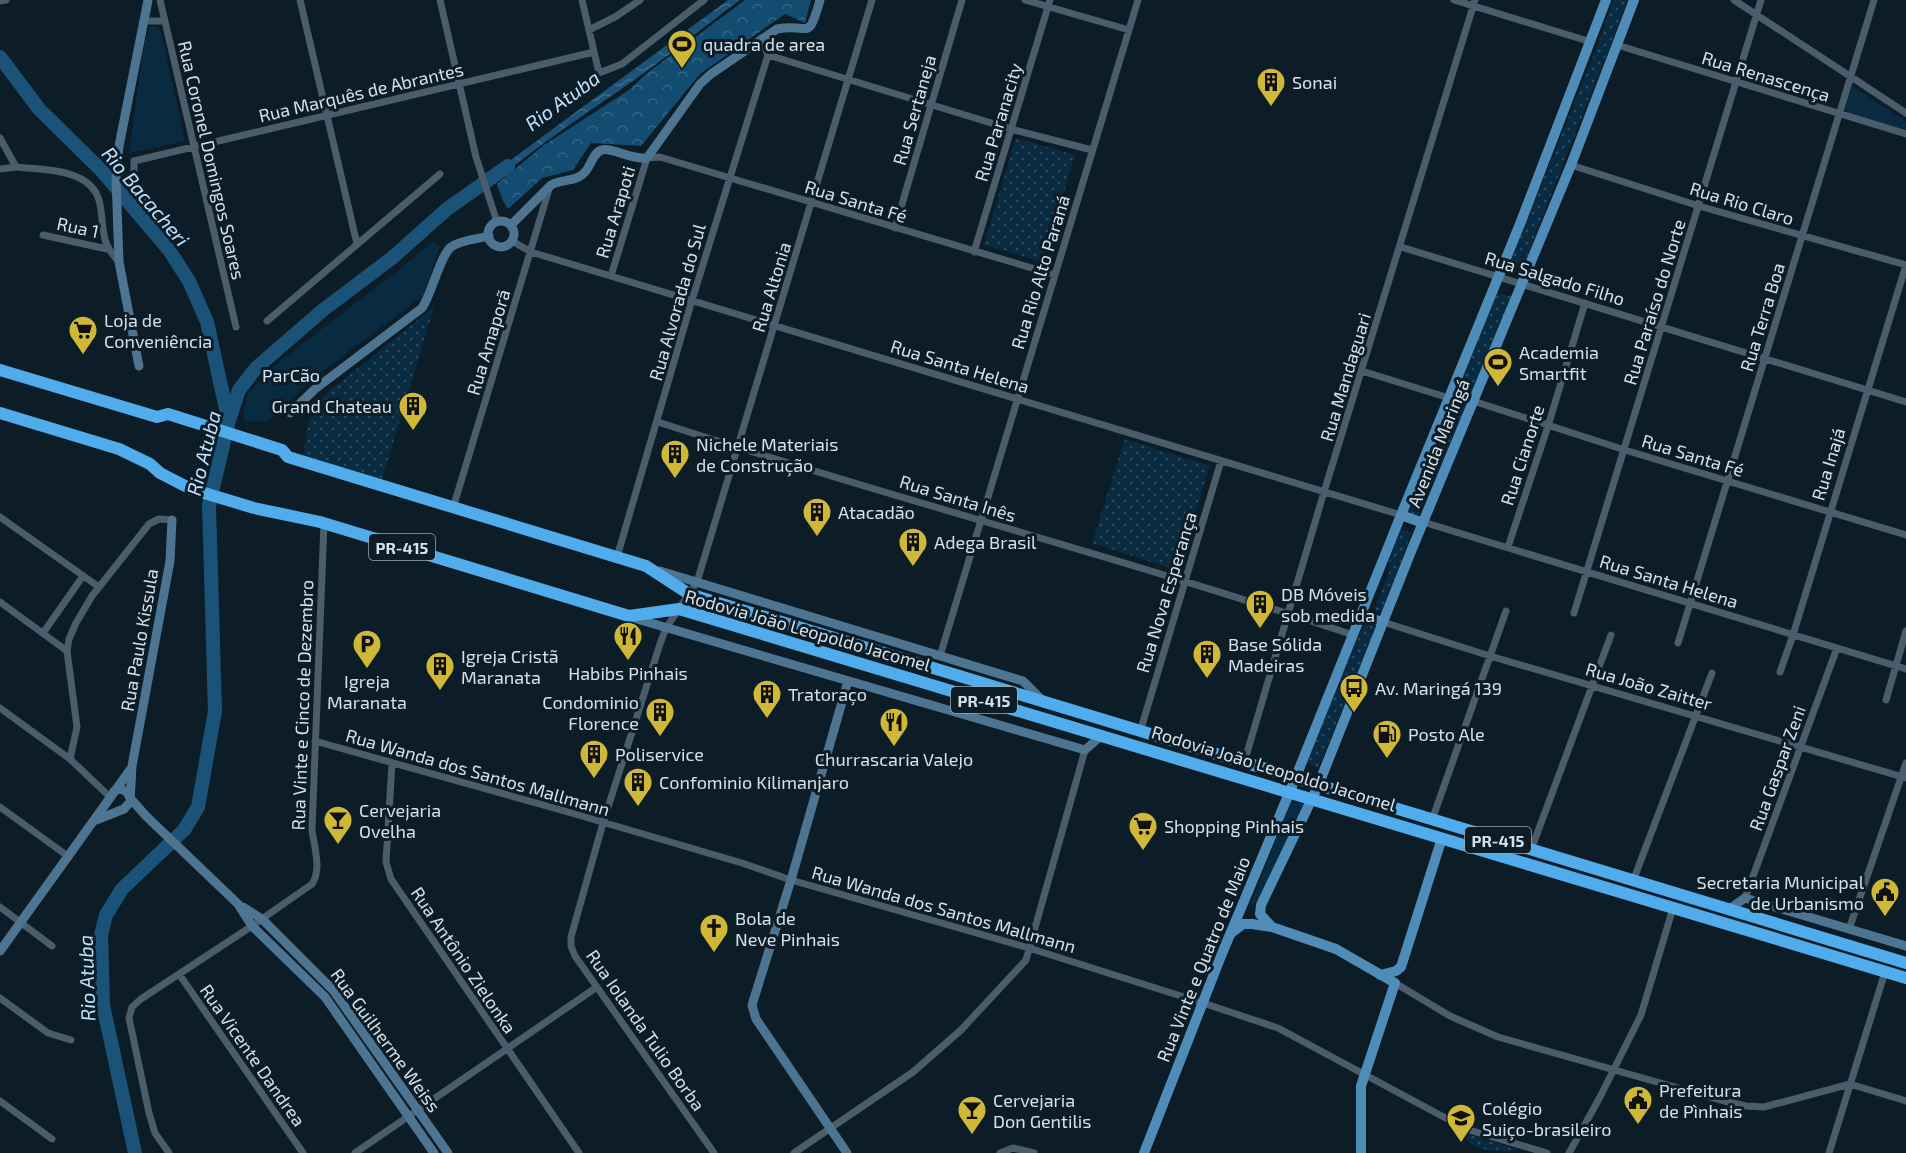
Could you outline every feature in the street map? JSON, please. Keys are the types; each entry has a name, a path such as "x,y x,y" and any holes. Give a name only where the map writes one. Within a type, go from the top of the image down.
{"highway":[{"name":"Rodovia João Leopoldo Jacomel","path":"0,370 157,417 168,414 282,450 288,457 646,566 689,594 1906,963"},
{"name":"Rodovia João Leopoldo Jacomel","path":"0,413 119,449 150,464 167,477 190,489 324,524 629,616 679,609 1906,978"},
{"path":"1673,908 1677,894"}],"main road":[{"name":"Avenida Maringá","path":"1295,779 1499,277 1592,42 1606,0"},
{"name":"Avenida Maringá","path":"1312,799 1473,400 1571,165 1634,0"},
{"path":"1401,515 1423,523"},
{"path":"1361,616 1383,622"},
{"name":"Rua Vinte e Quatro de Maio","path":"1144,1153 1230,934 1295,779"},
{"name":"Rua Vinte e Quatro de Maio","path":"1272,927 1260,914 1261,905 1312,799"},
{"path":"1380,975 1389,974 1401,967 1442,838"},
{"path":"1230,934 1243,924 1272,927 1336,949 1395,983 1361,1086 1361,1153"}],"street":[{"path":"0,2 6,0"},
{"path":"139,366 119,262 116,213 117,163 148,0"},
{"name":"Rua Coronel Domingos Soares","path":"160,0 236,327"},
{"path":"300,0 357,244"},
{"path":"440,0 476,157 497,222"},
{"path":"582,0 599,73 622,64 704,0"},
{"path":"589,30 615,17 640,0"},
{"path":"511,225 550,185 557,181 579,177 585,172 602,149 633,158 647,158 700,84 777,28 802,30 809,28 814,22 820,0"},
{"name":"Rua Altonia","path":"697,582 736,448 813,203 872,0"},
{"name":"Rua Sertaneja","path":"895,228 962,0"},
{"path":"1025,0 1049,3 1129,30"},
{"name":"Rua Rio Alto Paraná","path":"940,656 1138,0"},
{"path":"1454,0 1474,3 1592,42"},
{"path":"1734,0 1906,113"},
{"name":"Rua Paraíso do Norte","path":"1574,613 1761,0"},
{"name":"Rua Terra Boa","path":"1678,643 1874,0"},
{"name":"Rua Paranacity","path":"974,252 1049,3"},
{"name":"Rua Mandaguari","path":"1244,763 1324,492 1474,3"},
{"path":"144,21 164,21"},
{"path":"761,38 768,55 850,78 1011,129 1092,150"},
{"name":"Rua Renascença","path":"1617,45 1906,134"},
{"name":"Rua Marquês de Abrantes","path":"152,203 134,183 134,161 594,52"},
{"name":"Rua Alvorada do Sul","path":"617,558 692,300 768,55"},
{"path":"0,138 16,167"},
{"name":"Rua Santa Fé","path":"647,158 669,159 1055,275"},
{"name":"Rua Arapoti","path":"611,276 647,158"},
{"name":"Rua Rio Claro","path":"1571,165 1700,206 1906,265"},
{"path":"0,169 16,167 66,173 89,183 99,199 107,249 119,262"},
{"path":"267,321 440,174"},
{"name":"Rua Amaporã","path":"453,508 550,185"},
{"path":"504,221 511,225 514,233 512,241 501,247 493,243 489,236 489,229 497,222 504,221"},
{"name":"Rua 1","path":"43,235 107,249"},
{"path":"290,413 315,389 422,308 429,297 445,254 453,245 489,236"},
{"name":"Rua Santa Helena","path":"512,241 531,252 1401,515"},
{"name":"Rua Salgado Filho","path":"1401,247 1906,402"},
{"name":"Rua Inajá","path":"1780,672 1906,265"},
{"name":"Rua Cianorte","path":"1508,547 1585,303"},
{"path":"1362,371 1449,398"},
{"name":"Rua Santa Fé","path":"1473,400 1548,426 1906,535"},
{"name":"Rua Santa Inês","path":"658,422 736,448 1186,582 1353,635"},
{"name":"Rua Nova Esperança","path":"1140,732 1221,461"},
{"path":"0,517 99,587"},
{"path":"70,759 77,727 68,651 72,631 99,587 152,522 159,519 172,520"},
{"name":"Rua Paulo Kissula","path":"130,798 132,766 170,561 172,520"},
{"name":"Rua Santa Helena","path":"1423,523 1906,669"},
{"name":"Rua Vinte e Cinco de Dezembro","path":"169,1153 155,1133 149,1113 129,1018 132,1007 312,884 316,878 312,830 324,524"},
{"name":"Rodovia João Leopoldo Jacomel","path":"646,566 1023,681 1046,703"},
{"path":"43,633 83,576"},
{"name":"Rua Iolanda Tulio Borba","path":"697,582 666,628 603,823 571,937 575,956 714,1153"},
{"path":"0,602 68,651"},
{"path":"1432,820 1506,611"},
{"name":"Rodovia João Leopoldo Jacomel","path":"629,616 1085,750"},
{"name":"Rua João Zaitter","path":"1383,622 1490,656 1904,777"},
{"path":"1886,700 1906,631"},
{"path":"1531,850 1611,635"},
{"name":"Rua Gaspar Zeni","path":"1745,897 1837,648"},
{"path":"1634,881 1713,674"},
{"path":"847,1153 756,1019 752,1005 792,880 848,681"},
{"path":"0,708 70,759 112,794"},
{"path":"794,1153 831,1130 913,1072 961,1030 1026,960 1085,750 1102,735"},
{"name":"Rua Wanda dos Santos Mallmann","path":"315,741 1029,948 1278,1028 1466,1129 1547,1153"},
{"name":"Rua Antônio Zielonka","path":"392,763 386,862 391,879 579,1153"},
{"path":"1849,929 1904,777 1906,763"},
{"name":"Rua Paulo Kissula","path":"0,951 96,820 132,766"},
{"path":"96,820 127,807 130,798 125,790 112,794"},
{"path":"112,794 112,806 149,819"},
{"name":"Rua Guilherme Weiss","path":"130,798 238,904 262,919 333,990 448,1153"},
{"path":"0,807 69,857"},
{"path":"1728,910 1745,897 1906,946"},
{"name":"Rua Guilherme Weiss","path":"238,904 252,926 325,997 434,1153"},
{"path":"0,907 52,946"},
{"path":"1569,1153 1641,1015 1673,908"},
{"path":"1829,1153 1885,972"},
{"name":"Rua Vicente Dandrea","path":"179,974 303,1153"},
{"path":"1395,983 1450,1016 1498,1037 1613,1071 1746,1106 1764,1107 1783,1103 1850,1084 1906,1101"},
{"path":"355,1153 597,987"},
{"path":"0,998 48,1033 71,1040"},
{"path":"0,1101 52,1139"},
{"path":"1002,1152 1013,1148 1034,1153"}],"green space":[{"path":"745,0 811,0 805,23 785,14 700,74 641,146 591,143 573,170 542,178 508,209 497,184 544,145 629,90 646,74"},
{"path":"1613,0 1628,0 1522,269 1509,265 1598,44"},
{"path":"150,26 157,27 161,32 185,141 129,153 144,45"},
{"path":"1852,86 1906,121 1906,134 1843,114"},
{"path":"1016,138 1075,155 1043,262 984,245"},
{"name":"ParCão","path":"432,242 440,246 423,296 319,374 269,421 243,421 248,394 270,369"},
{"path":"1496,293 1513,297 1418,516 1406,513"},
{"path":"434,307 382,480 303,455 308,425 317,401"},
{"path":"1125,439 1210,466 1177,570 1092,543"},
{"path":"1401,529 1411,533 1384,613 1374,609 1389,572 1389,560"},
{"path":"1364,622 1376,627 1318,768 1306,763"},
{"path":"1292,799 1305,804 1265,890 1248,911"},
{"path":"1464,1133 1519,1150 1482,1149 1471,1144"}],"water":[{"path":"728,0 740,0 658,63 544,143 494,182 493,173"}],"waterway":[{"name":"Rio Bacacheri","path":"0,57 39,109 102,171 169,250 189,281 207,322 228,418"},
{"name":"Rio Atuba","path":"135,1153 103,1005 101,935 106,915 122,889 184,830 198,807 215,711 209,505 229,420 239,390 256,368 323,310 392,258 447,209 508,166"}],"place":[{"name":"quadra de area","path":"682,70"},
{"name":"Sonai","path":"1271,108"},
{"name":"Loja de Conveniência","path":"83,356"},
{"name":"Academia Smartfit","path":"1498,388"},
{"name":"Grand Chateau","path":"413,432"},
{"name":"Nichele Materiais de Construção","path":"675,480"},
{"name":"Atacadão","path":"817,538"},
{"name":"Adega Brasil","path":"913,568"},
{"name":"DB Móveis sob medida","path":"1260,630"},
{"name":"Habibs Pinhais","path":"628,662"},
{"name":"Igreja Maranata","path":"367,670"},
{"name":"Base Sólida Madeiras","path":"1207,680"},
{"name":"Igreja Cristã Maranata","path":"440,692"},
{"name":"Av. Maringá 139","path":"1354,714"},
{"name":"Tratoraço","path":"767,720"},
{"name":"Condominio Florence","path":"660,738"},
{"name":"Churrascaria Valejo","path":"894,748"},
{"name":"Posto Ale","path":"1387,760"},
{"name":"Poliservice","path":"594,780"},
{"name":"Confominio Kilimanjaro","path":"638,808"},
{"name":"Cervejaria Ovelha","path":"338,846"},
{"name":"Shopping Pinhais","path":"1143,852"},
{"name":"Secretaria Municipal de Urbanismo","path":"1885,918"},
{"name":"Bola de Neve Pinhais","path":"714,954"},
{"name":"Prefeitura de Pìnhais","path":"1638,1126"},
{"name":"Cervejaria Don Gentilis","path":"972,1136"},
{"name":"Colégio Suiço-brasileiro","path":"1461,1144"}]}
